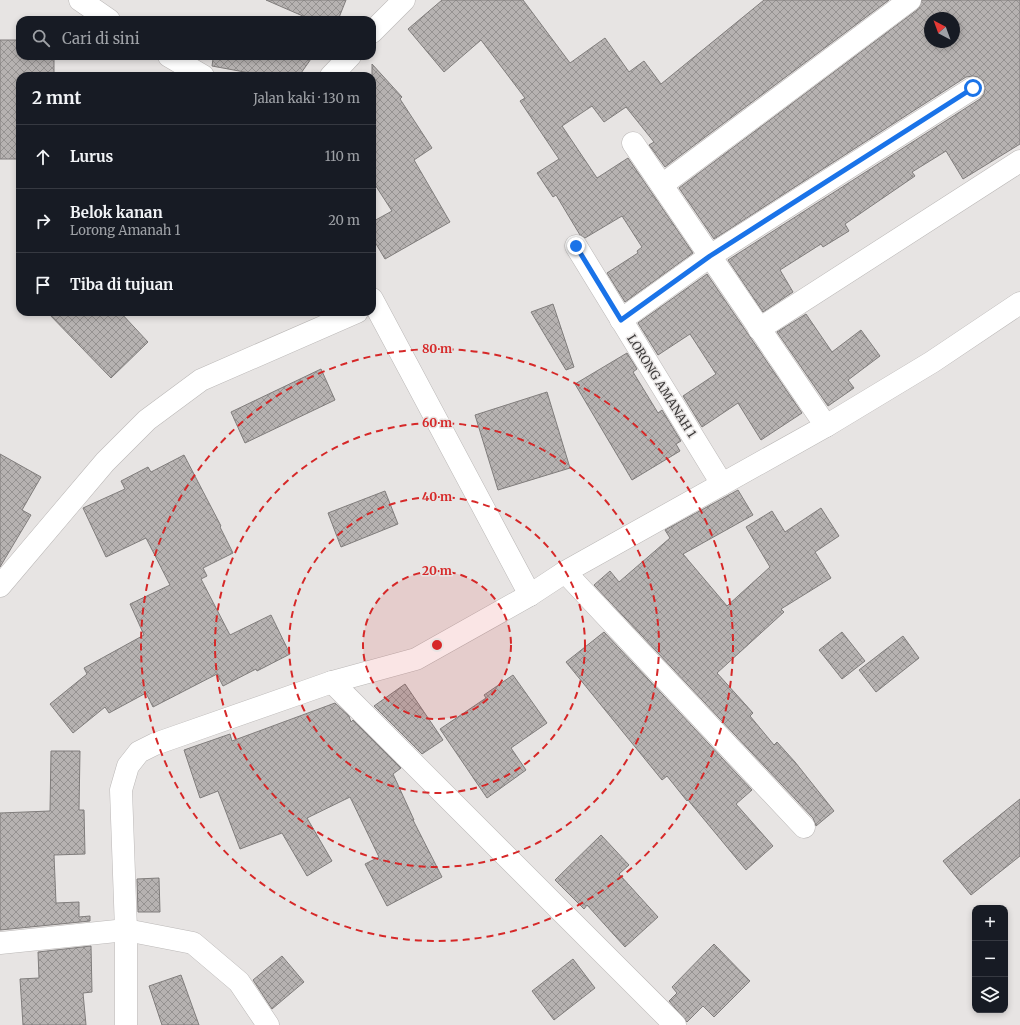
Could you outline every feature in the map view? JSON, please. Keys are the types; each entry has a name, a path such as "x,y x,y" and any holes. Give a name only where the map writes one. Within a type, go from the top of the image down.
{"street":[{"path":"376,28 404,0"},
{"path":"662,185 910,0"},
{"path":"87,3 104,16"},
{"path":"176,60 196,72"},
{"path":"335,72 346,60"},
{"path":"621,320 710,256 973,88"},
{"path":"633,143 826,426"},
{"path":"760,329 1020,161"},
{"name":"LORONG AMANAH 1","path":"576,246 722,484"},
{"path":"126,1025 126,930 121,790 128,766 139,752 155,744 332,682 416,659 530,595 565,572 826,426 932,362 1020,303"},
{"path":"0,586 105,462 147,420 201,380 344,316"},
{"path":"375,316 530,595"},
{"path":"565,572 804,827"},
{"path":"332,682 675,1025"},
{"path":"0,943 126,930 193,942 239,982 268,1025"}],"building":[{"path":"266,0 346,0 340,16 303,16"},
{"path":"442,0 523,0 570,63 605,38 629,72 644,61 661,84 764,0 889,0 665,167 649,145 654,142 626,107 604,122 592,106 562,126 597,178 628,158 693,253 625,302 607,273 638,253 637,251 642,247 622,216 585,238 580,235 556,195 553,197 537,173 559,159 520,101 525,98 481,40 444,72 408,29"},
{"path":"922,0 1020,0 1020,144 963,179 946,151 912,172 915,176 845,224 849,231 823,247 821,244 780,270 793,292 763,312 728,260 980,99 984,94 985,88 983,81 978,77 966,77 714,239 679,188 917,10"},
{"path":"0,40 16,40 16,60 54,60 54,72 16,72 16,159 0,159"},
{"path":"213,60 310,60 302,72 244,72 212,66"},
{"path":"372,64 402,97 400,99 432,148 414,160 450,222 385,259 376,244 376,220 392,211 376,186 376,72 372,72"},
{"path":"707,274 802,413 761,440 738,403 702,427 683,396 716,374 690,334 658,355 638,323"},
{"path":"553,304 574,367 566,370 531,312"},
{"path":"806,314 832,352 861,330 880,356 848,380 854,388 828,406 777,332"},
{"path":"51,316 124,316 148,342 111,378"},
{"path":"627,353 637,369 633,372 658,413 662,410 681,441 676,444 680,451 632,480 575,384"},
{"path":"321,369 335,400 245,443 231,412"},
{"path":"547,392 570,468 498,490 475,415"},
{"path":"0,454 41,477 22,510 31,515 0,567"},
{"path":"184,455 221,526 220,527 233,553 203,568 207,576 201,579 230,635 271,615 290,654 223,686 217,674 153,707 146,693 109,713 105,707 73,733 50,704 87,674 84,668 144,635 130,604 170,585 146,538 106,557 83,508 125,489 121,481 148,467 151,472"},
{"path":"738,490 753,515 683,554 727,606 770,567 746,527 772,511 785,532 821,508 839,536 815,552 831,578 781,609 784,612 717,673 753,713 750,716 774,745 777,742 834,811 816,826 813,818 594,585 610,571 619,582 670,538 665,530"},
{"path":"385,491 398,524 341,547 328,513"},
{"path":"604,632 752,790 736,804 773,846 746,870 667,776 662,780 566,662"},
{"path":"842,632 865,661 842,679 819,650"},
{"path":"903,636 919,658 876,692 859,670"},
{"path":"513,675 547,723 511,748 526,770 487,798 440,729 486,698 484,695"},
{"path":"405,684 443,740 422,754 374,706"},
{"path":"335,703 349,716 351,722 353,720 401,768 393,774 413,820 442,877 387,906 365,864 379,857 350,797 307,818 332,861 307,876 282,833 240,849 218,791 200,798 184,750 230,734 232,741"},
{"path":"51,751 80,751 79,810 84,810 85,854 54,855 56,903 79,902 79,917 90,916 90,921 0,930 0,813 50,811"},
{"path":"1020,799 1020,856 971,895 943,861"},
{"path":"601,835 629,865 619,874 658,917 625,947 587,905 584,909 555,880"},
{"path":"159,878 160,912 138,912 137,879"},
{"path":"714,944 750,981 714,1017 703,1006 687,1022 669,1001 677,993 672,987"},
{"path":"91,946 92,992 83,993 86,1025 23,1025 20,979 39,978 38,952"},
{"path":"282,956 304,982 272,1009 253,980"},
{"path":"573,959 595,988 554,1020 532,991"},
{"path":"181,975 199,1025 162,1025 149,986"}],"route":[{"path":"576,246 621,320 710,256 973,88"}]}
